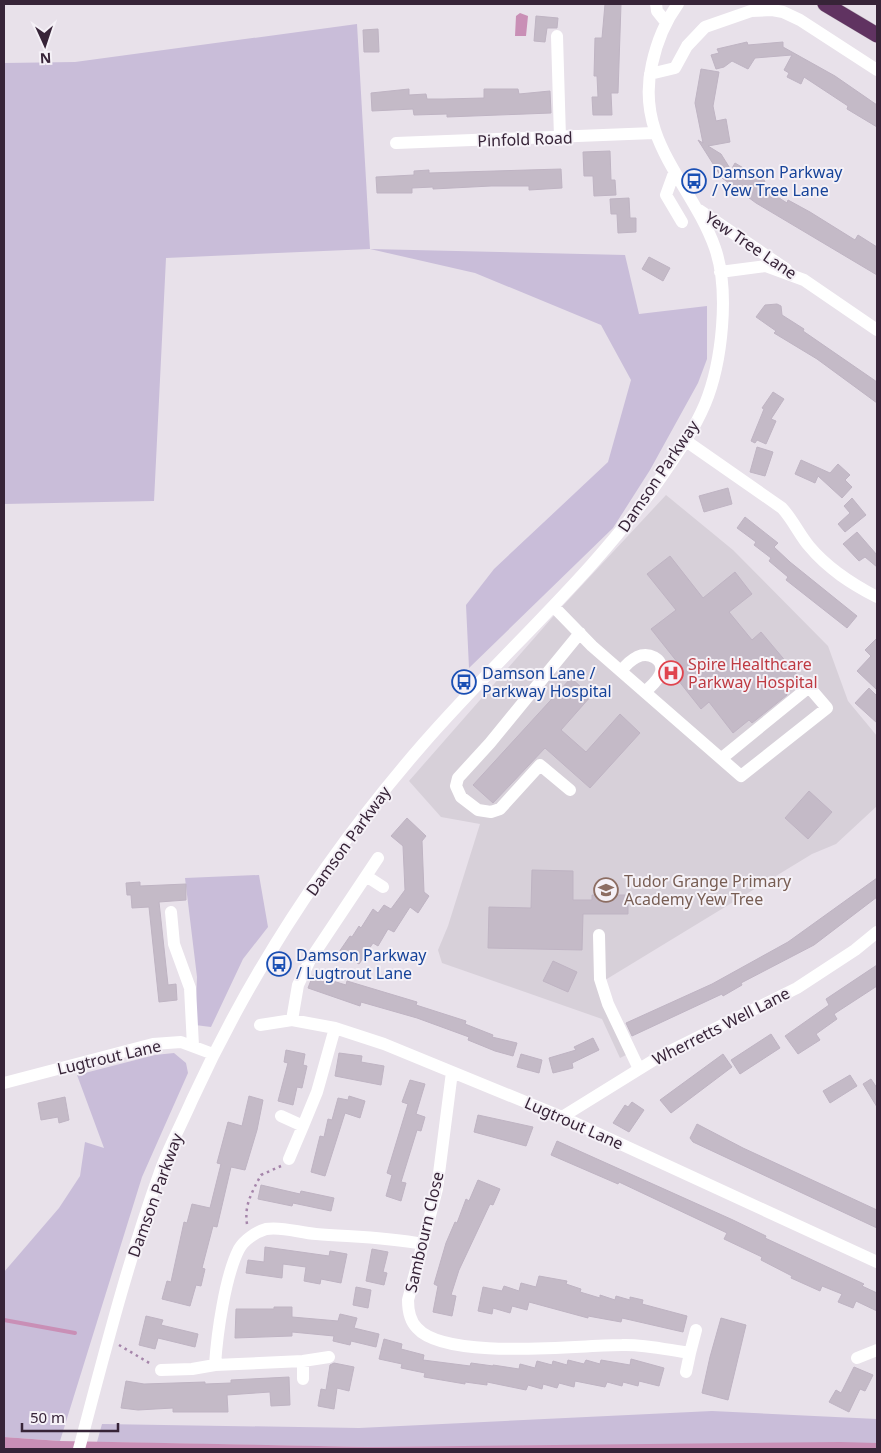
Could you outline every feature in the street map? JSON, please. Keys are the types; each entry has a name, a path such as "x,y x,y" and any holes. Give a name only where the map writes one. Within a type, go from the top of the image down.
{"highway":[{"path":"825,4 835,8 877,35"}],"street":[{"path":"656,4 657,11 666,21"},
{"name":"Yew Tree Lane","path":"678,4 666,21 650,74 648,94 654,133 674,173 699,210 716,252 720,272 766,266 804,280"},
{"path":"650,74 675,68 687,46 705,26 751,11 772,10 783,12 800,20 877,70"},
{"path":"557,36 560,138"},
{"name":"Pinfold Road","path":"396,143 654,133"},
{"path":"674,173 666,194 682,222"},
{"name":"Yew Tree Lane","path":"699,210 877,330"},
{"name":"Damson Parkway","path":"79,1449 118,1302 162,1166 240,1000 273,945 355,825 425,742 554,607 632,519 686,441 707,401 718,355 722,320 720,272"},
{"path":"686,441 782,508 792,518 808,545 833,571 877,597"},
{"path":"554,607 580,633 741,776 826,708 810,687 722,758"},
{"path":"570,790 540,765 500,809 491,812 478,810 466,802 461,797 456,786 458,778 490,743 580,633"},
{"path":"622,670 638,656 645,654 655,657 661,667 661,674 646,691"},
{"path":"292,1020 298,985 310,960 378,858"},
{"path":"366,876 383,887"},
{"path":"171,912 174,944 190,988 193,1046"},
{"name":"Wherretts Well Lane","path":"562,1117 662,1055 797,988 855,950 877,932"},
{"path":"599,935 600,979 608,1004 639,1069"},
{"name":"Lugtrout Lane","path":"260,1025 292,1020 335,1028 384,1044 562,1117 877,1262"},
{"path":"289,1159 317,1092 335,1028"},
{"name":"Lugtrout Lane","path":"4,1083 153,1044 181,1042 213,1054"},
{"name":"Sambourn Close","path":"452,1072 437,1189 408,1300 408,1308 417,1329 427,1336 446,1343 500,1349 552,1350 625,1345 690,1353"},
{"path":"281,1116 303,1126"},
{"path":"215,1365 216,1342 232,1267 240,1248 249,1238 267,1229 390,1238 422,1244"},
{"path":"686,1372 696,1330"},
{"path":"857,1358 877,1350"},
{"path":"161,1370 192,1369 215,1365 303,1361 329,1357"},
{"path":"303,1361 303,1379"}],"path":[{"path":"249,1238 245,1211 261,1175 285,1165 289,1159"},
{"path":"114,1353 117,1344 161,1370"}],"shaded area":[{"path":"520,13 528,16 526,36 515,36 516,16"},
{"path":"357,24 370,249 166,258 154,501 4,504 4,63 75,62"},
{"path":"370,249 625,255 639,314 707,306 707,359 698,383 650,470 613,528 469,668 466,605 494,569 608,462 631,380 601,325 475,273"},
{"name":"Spire Healthcare Parkway Hospital","path":"666,495 733,550 828,646 848,701 877,736 877,806 836,844 812,854 597,985 630,1053 620,1058 602,1019 442,963 438,950 448,926 480,824 441,817 409,781 558,611"},
{"path":"259,875 268,927 243,959 211,1027 195,1025 197,977 185,878"},
{"path":"174,1053 186,1063 188,1073 142,1177 60,1441 4,1437 4,1272 59,1208 80,1176 85,1142 104,1148 77,1075 155,1055"},
{"path":"712,1411 877,1419 877,1443 369,1447 97,1442 102,1424 359,1428"},
{"path":"4,1437 60,1441 369,1447 840,1442 877,1443 877,1449 4,1449"}],"building":[{"path":"605,4 621,4 618,93 611,93 612,115 593,115 592,97 598,97 597,76 594,76 595,38 602,38"},
{"path":"536,16 558,18 557,28 547,28 545,42 534,41"},
{"path":"378,29 379,52 364,52 363,30"},
{"path":"747,42 748,45 783,42 783,47 835,76 877,105 877,127 847,109 848,106 804,77 801,84 787,77 789,73 784,70 792,55 755,58 748,69 732,61 724,67 716,69 711,55 719,53 717,49"},
{"path":"701,69 719,72 713,106 716,121 726,119 730,142 708,146 721,154 731,170 735,163 765,181 762,187 787,203 788,200 855,240 858,235 877,247 877,275 756,203 722,178 698,140 703,143 695,103"},
{"path":"409,89 409,95 426,94 427,99 484,98 484,89 518,89 519,94 550,91 551,113 447,117 447,114 414,115 413,109 372,111 371,93"},
{"path":"610,151 611,180 615,180 616,195 594,196 593,176 584,176 583,152"},
{"path":"561,169 562,188 529,190 529,186 433,189 433,187 412,188 412,193 377,193 376,177 414,175 414,171 429,170 429,173"},
{"path":"629,198 630,218 636,218 636,232 618,233 617,214 611,214 610,199"},
{"path":"649,257 670,268 663,281 642,269"},
{"path":"777,304 781,306 782,315 877,382 877,403 817,359 774,333 776,331 756,317 765,305"},
{"path":"773,392 784,399 771,419 776,421 766,444 757,440 755,443 751,441 764,409 762,408"},
{"path":"757,447 773,452 765,476 750,472"},
{"path":"801,460 830,473 838,464 850,475 845,480 852,487 842,498 818,476 815,483 795,474"},
{"path":"728,488 732,504 704,512 699,496"},
{"path":"852,498 866,515 845,532 838,524 850,513 844,506"},
{"path":"745,517 778,543 774,547 790,562 857,616 847,628 786,580 788,577 769,561 771,558 754,545 756,542 737,528"},
{"path":"857,532 877,555 877,567 865,557 859,561 843,544"},
{"path":"670,556 703,598 735,572 752,594 729,612 752,640 761,632 798,676 782,688 787,695 752,723 749,720 733,733 709,702 701,709 674,675 682,668 651,629 676,610 647,574"},
{"path":"877,638 877,690 857,671 871,656 865,650"},
{"path":"571,678 591,696 561,730 586,752 620,714 640,733 590,788 545,748 493,803 473,785"},
{"path":"869,688 877,696 877,723 855,703"},
{"path":"809,791 832,812 808,839 785,818"},
{"path":"407,818 426,836 422,841 424,892 429,896 418,913 410,907 394,932 388,929 378,946 373,943 359,964 339,952 359,926 361,928 373,909 378,913 384,905 391,909 405,890 403,846 391,836"},
{"path":"532,870 573,871 573,900 592,900 592,895 628,895 628,914 583,914 582,950 488,948 489,907 531,908"},
{"path":"877,878 877,897 814,945 741,983 742,985 723,996 722,994 632,1036 626,1023 712,984 788,942"},
{"path":"140,882 140,886 186,884 186,900 159,902 168,985 176,984 177,1000 159,1002 149,907 132,908 131,895 127,895 126,883"},
{"path":"553,961 577,972 568,992 543,981"},
{"path":"877,965 877,986 834,1014 837,1019 816,1034 820,1040 798,1054 785,1036 829,1005 826,999"},
{"path":"313,975 346,985 347,981 417,1002 416,1005 466,1021 465,1024 493,1035 492,1037 517,1043 513,1056 495,1051 468,1040 469,1037 417,1018 361,1002 360,1006 308,988"},
{"path":"771,1034 780,1048 740,1074 731,1060"},
{"path":"593,1038 599,1050 572,1063 573,1068 553,1073 549,1058 576,1050 574,1047"},
{"path":"286,1050 305,1054 303,1065 307,1066 302,1088 297,1087 293,1105 278,1101 288,1063 284,1062"},
{"path":"339,1053 362,1056 361,1062 384,1066 381,1085 335,1076"},
{"path":"521,1054 542,1060 539,1073 517,1067"},
{"path":"723,1054 732,1067 671,1113 660,1100"},
{"path":"850,1075 857,1086 830,1103 823,1091"},
{"path":"871,1079 877,1088 877,1107 863,1084"},
{"path":"410,1080 425,1084 416,1114 425,1117 421,1131 417,1130 401,1182 406,1183 401,1201 386,1196 392,1175 387,1173 408,1104 402,1102"},
{"path":"249,1096 263,1100 257,1130 245,1170 231,1167 217,1227 213,1226 202,1268 205,1269 201,1286 196,1285 190,1306 162,1299 167,1281 171,1282 184,1222 187,1223 192,1204 210,1208 221,1164 217,1163 228,1122 242,1126"},
{"path":"349,1096 365,1101 360,1118 345,1113 325,1176 311,1172 320,1136 324,1137 328,1119 332,1120 338,1098 348,1100"},
{"path":"65,1097 69,1120 59,1123 58,1117 41,1120 38,1103"},
{"path":"632,1102 644,1110 629,1132 613,1123 625,1105 628,1107"},
{"path":"478,1115 533,1127 526,1146 474,1132"},
{"path":"697,1124 743,1148 877,1210 877,1228 693,1142 690,1138"},
{"path":"557,1141 733,1220 766,1236 765,1238 864,1284 862,1286 877,1293 877,1311 856,1301 853,1308 838,1302 842,1294 822,1286 820,1291 791,1278 792,1276 761,1260 762,1257 724,1239 727,1233 619,1182 618,1184 551,1155"},
{"path":"478,1180 500,1189 493,1205 490,1204 459,1270 451,1295 456,1296 452,1316 433,1312 438,1286 434,1284 446,1243 455,1222 457,1223 466,1199 469,1201"},
{"path":"261,1185 300,1194 301,1191 334,1198 331,1211 293,1203 292,1206 258,1199"},
{"path":"265,1247 329,1256 330,1251 347,1254 341,1283 321,1279 320,1284 304,1281 306,1267 283,1264 282,1278 246,1273 248,1260 264,1262"},
{"path":"372,1249 388,1252 383,1272 387,1273 384,1285 366,1281"},
{"path":"539,1276 567,1281 566,1284 581,1289 580,1292 600,1298 600,1295 615,1300 616,1296 630,1300 630,1297 643,1300 642,1304 687,1316 683,1332 622,1318 621,1322 588,1316 588,1318 529,1302 527,1310 512,1306 510,1313 493,1308 492,1314 478,1311 483,1287 502,1291 504,1286 519,1291 521,1283 536,1287"},
{"path":"356,1287 371,1290 368,1308 353,1305"},
{"path":"274,1307 292,1307 292,1317 338,1321 340,1314 357,1318 354,1328 379,1334 376,1347 351,1341 350,1345 333,1341 334,1336 292,1332 292,1336 235,1338 236,1309 274,1309"},
{"path":"146,1316 163,1320 161,1325 198,1334 195,1347 158,1338 155,1349 139,1345"},
{"path":"721,1318 746,1325 728,1400 702,1393"},
{"path":"384,1339 402,1344 401,1349 424,1355 423,1360 470,1366 471,1363 519,1369 520,1364 535,1368 537,1361 552,1365 553,1361 567,1365 568,1360 584,1364 586,1360 600,1364 601,1360 630,1365 631,1359 664,1368 659,1386 639,1381 638,1386 623,1382 622,1386 607,1382 605,1387 575,1381 574,1387 559,1383 557,1388 543,1384 542,1389 528,1385 526,1390 487,1382 487,1385 465,1382 465,1384 424,1377 425,1373 401,1368 402,1364 379,1359"},
{"path":"334,1363 354,1367 349,1391 337,1388 334,1409 318,1406 321,1389 326,1390 330,1365"},
{"path":"854,1367 873,1375 865,1391 860,1389 849,1412 829,1402 836,1390 841,1393"},
{"path":"289,1377 290,1405 271,1406 270,1392 227,1395 228,1412 173,1412 173,1408 138,1410 121,1408 126,1381 144,1384 205,1382 205,1384 231,1383 231,1380"}],"waterway":[{"path":"4,1320 75,1333"}],"place":[{"name":"Damson Parkway / Yew Tree Lane","path":"694,181"},
{"name":"Spire Healthcare Parkway Hospital","path":"671,673"},
{"name":"Damson Lane / Parkway Hospital","path":"464,682"},
{"name":"Tudor Grange Primary Academy Yew Tree","path":"606,890"},
{"name":"Damson Parkway / Lugtrout Lane","path":"279,964"}]}
